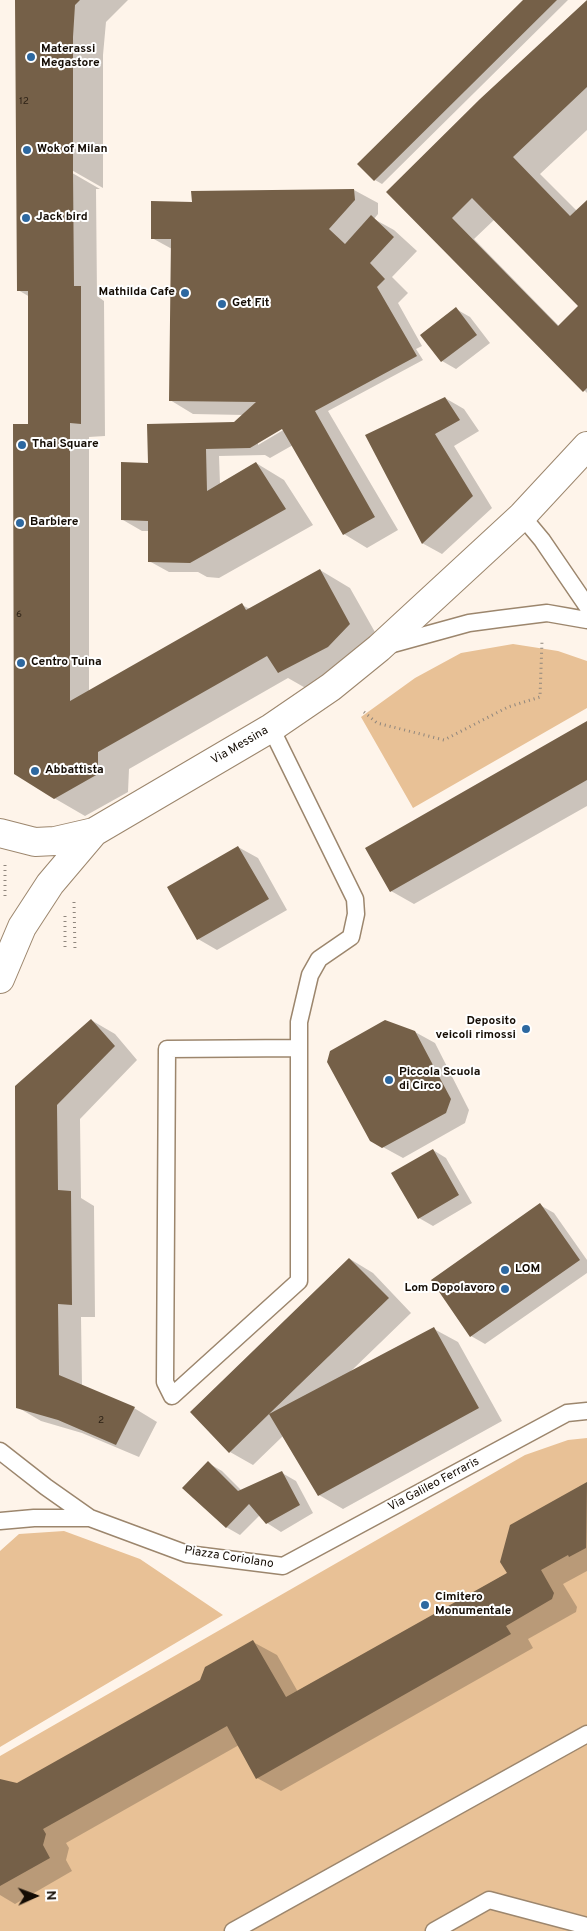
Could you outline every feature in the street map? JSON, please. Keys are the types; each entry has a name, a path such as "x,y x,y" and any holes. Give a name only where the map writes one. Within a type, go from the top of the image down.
{"street":[{"name":"Via Messina","path":"2,845 55,840 94,832 271,728 331,687 379,648 522,516 587,446"},
{"name":"Via Messina","path":"0,979 22,927 50,884 94,832"}],"lane":[{"path":"522,516 542,540 587,606"},
{"name":"Via Messina","path":"379,648 469,622 547,613 587,620"},
{"path":"271,728 354,899 356,914 351,937 319,959 310,975 299,1022 299,1048 299,1281 172,1396 165,1382 166,1049 299,1048"},
{"name":"Via Galileo Ferraris","path":"283,1566 567,1413 587,1411"},
{"name":"Piazza Coriolano","path":"0,1451 90,1518 187,1554 283,1566"},
{"name":"Piazza Coriolano","path":"0,1521 34,1518 90,1518"},
{"path":"233,1931 587,1734"},
{"path":"434,1931 489,1900 587,1926"}],"path":[{"path":"364,712 377,723 444,740 508,707 540,697 542,641"},
{"path":"2,845 6,900"}],"shaded area":[{"path":"513,644 558,651 587,661 587,708 413,808 361,717 415,678 461,653"},
{"name":"Cimitero Monumentale","path":"587,1438 587,1931 0,1931 0,1756 525,1455 568,1440"},
{"path":"64,1531 140,1559 223,1615 0,1747 0,1551 19,1534"}],"building":[{"path":"15,0 80,0 75,5 73,37 73,172 74,286 81,286 81,424 70,423 70,701 242,603 246,610 320,569 350,624 328,647 278,673 267,656 98,752 98,774 54,799 14,774 13,424 28,424 28,291 17,291"},
{"path":"523,0 557,0 374,181 357,164"},
{"path":"587,0 587,87 513,157 570,216 587,200 587,388 583,392 386,192 480,99","holes":["472,198 578,306 558,326 452,218"]},
{"path":"354,189 355,200 329,229 345,244 371,215 394,237 370,263 385,279 377,287 417,356 315,411 375,517 343,535 282,429 250,448 206,449 207,491 256,462 286,509 190,563 148,562 148,521 121,520 121,462 148,463 147,424 234,422 256,402 169,401 171,239 151,239 151,201 192,202 191,191"},
{"path":"456,307 477,335 441,362 420,335"},
{"path":"445,397 460,420 435,434 473,496 422,544 365,435"},
{"path":"587,721 587,780 390,892 365,848"},
{"path":"238,846 269,899 197,940 167,887"},
{"path":"91,1019 115,1046 57,1105 58,1190 71,1191 72,1305 58,1304 59,1375 135,1407 116,1445 58,1420 16,1408 15,1086"},
{"name":"Piccola Scuola di Circo","path":"385,1020 415,1031 451,1099 446,1113 382,1148 370,1141 327,1062 330,1051"},
{"path":"433,1149 459,1195 418,1219 391,1173"},
{"name":"LOM","path":"540,1203 580,1260 470,1337 431,1280"},
{"path":"349,1258 389,1298 229,1453 190,1412"},
{"path":"434,1327 479,1408 318,1496 269,1414"},
{"path":"208,1461 238,1491 282,1471 300,1505 266,1524 249,1504 226,1528 182,1488"},
{"name":"Cimitero Monumentale","path":"587,1482 586,1548 569,1557 568,1555 541,1570 554,1593 552,1599 506,1626 511,1634 256,1779 227,1726 43,1829 46,1834 43,1845 50,1858 0,1886 0,1779 17,1783 200,1680 205,1667 253,1640 286,1697 507,1573 500,1562 510,1525"}],"place":[{"name":"Materassi Megastore","path":"31,57"},
{"name":"Wok of Milan","path":"27,150"},
{"name":"Jack bird","path":"26,218"},
{"name":"Mathilda Cafe","path":"185,293"},
{"name":"Get Fit","path":"222,304"},
{"name":"Thai Square","path":"22,445"},
{"name":"Barbiere","path":"20,523"},
{"name":"Centro Tuina","path":"21,663"},
{"name":"Abbattista","path":"35,771"},
{"name":"Deposito veicoli rimossi","path":"526,1029"},
{"name":"Piccola Scuola di Circo","path":"389,1080"},
{"name":"LOM","path":"505,1270"},
{"name":"Lom Dopolavoro","path":"505,1289"},
{"name":"Cimitero Monumentale","path":"425,1605"}]}
